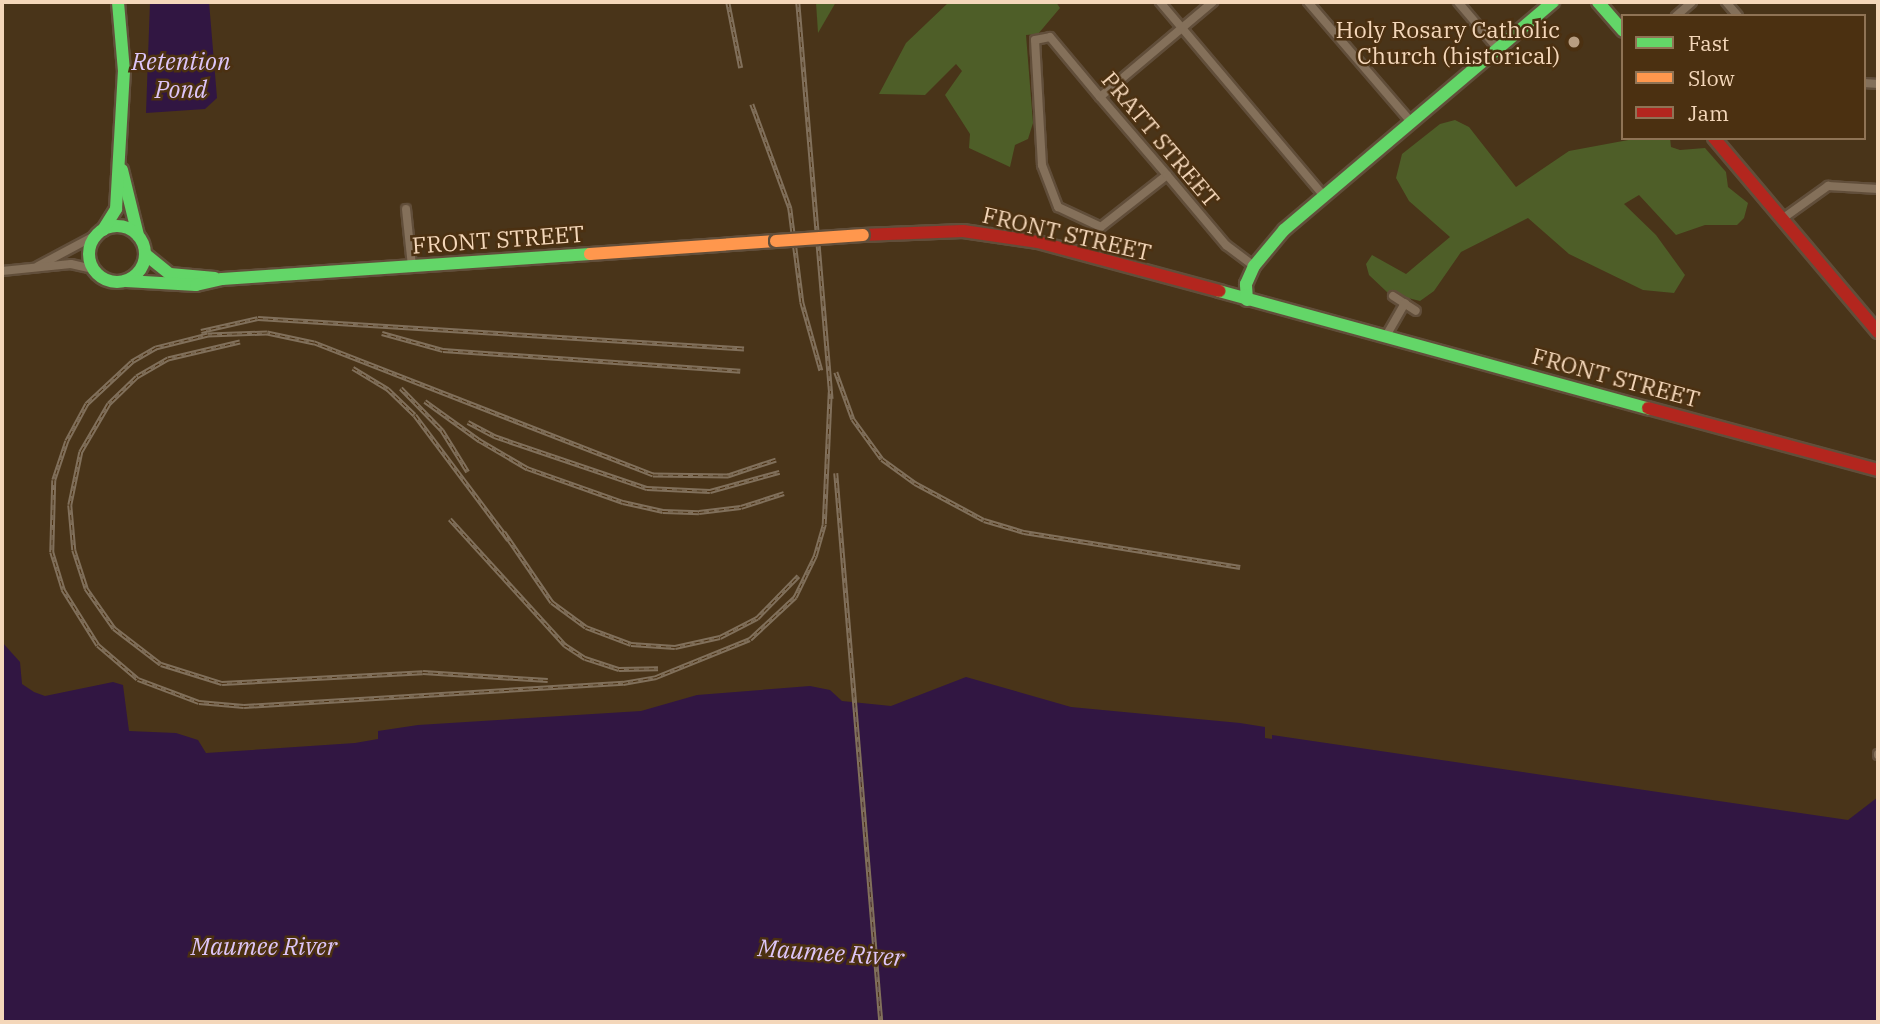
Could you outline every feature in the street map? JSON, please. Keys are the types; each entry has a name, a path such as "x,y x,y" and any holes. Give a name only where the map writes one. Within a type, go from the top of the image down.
{"street":[{"path":"93,269 89,250 116,209 124,71 118,2"},
{"path":"1160,2 1324,196"},
{"path":"1100,97 1213,2"},
{"path":"1308,2 1412,123"},
{"path":"1458,2 1498,49"},
{"path":"1247,300 1246,284 1254,266 1284,230 1553,2"},
{"path":"1598,2 1621,29"},
{"path":"1678,14 1692,2"},
{"name":"PRATT STREET","path":"1167,175 1101,227 1058,208 1042,165 1032,48 1041,35 1050,37 1167,175 1226,246 1254,266"},
{"path":"1716,140 1878,331"},
{"path":"2,271 71,264 93,269 108,281 126,281 140,271 145,254 120,156"},
{"path":"1782,219 1828,186 1878,189"},
{"path":"405,209 412,266"},
{"path":"32,269 100,233 121,226 138,235"},
{"name":"FRONT STREET","path":"126,281 196,285 222,279 863,235 943,231 999,234 1878,470"},
{"name":"FRONT STREET","path":"145,254 170,274 222,279"},
{"path":"1393,296 1416,311"},
{"path":"1386,336 1405,303"}],"green space":[{"path":"816,2 836,2 818,33"},
{"path":"949,2 1056,2 1060,8 1038,34 1026,35 1033,123 1028,139 1015,145 1010,167 969,148 970,134 945,95 962,71 956,64 925,95 879,94 906,43"},
{"path":"1455,120 1469,127 1516,187 1569,151 1628,140 1670,140 1671,147 1680,150 1705,148 1726,172 1728,187 1748,203 1744,218 1737,225 1705,225 1676,235 1639,195 1624,204 1656,235 1685,275 1674,293 1643,290 1569,254 1528,218 1461,252 1434,291 1420,301 1388,293 1369,275 1366,264 1372,255 1406,274 1450,237 1409,201 1396,178 1402,154 1440,124"}],"water":[{"name":"Retention Pond","path":"150,2 209,2 217,98 205,109 146,113"},
{"name":"Maumee River","path":"2,642 20,662 22,684 34,692 45,696 113,682 123,685 129,731 176,733 198,740 206,753 355,743 378,739 378,731 418,725 641,711 697,695 810,686 830,690 842,701 891,706 966,677 1071,707 1240,723 1265,727 1265,738 1272,739 1272,735 1848,820 1878,797 1878,1022 2,1022"}],"railway":[{"path":"728,2 741,68"},
{"path":"798,2 831,399"},
{"path":"752,104 790,208 802,302 821,370"},
{"path":"201,331 258,318 744,349"},
{"path":"776,460 728,476 653,475 314,343 267,333 208,335 156,348 132,362 87,404 67,441 54,480 52,552 63,589 98,645 138,679 199,702 244,706 623,683 656,677 750,639 795,597 815,556 824,524 830,392"},
{"path":"382,333 443,350 740,371"},
{"path":"240,342 168,359 137,377 109,404 81,452 70,505 74,550 86,588 114,628 161,664 222,683 423,672 548,680"},
{"path":"353,368 388,389 415,415 509,540"},
{"path":"836,372 853,419 882,459 915,483 984,520 1024,532 1240,567"},
{"path":"401,388 442,430 468,472"},
{"path":"425,401 479,440 527,468 623,502 663,511 699,512 741,507 784,493"},
{"path":"468,422 494,436 647,488 710,491 779,472"},
{"path":"836,473 881,1022"},
{"path":"450,519 565,645 585,658 619,669 658,668"},
{"path":"504,532 552,602 586,627 631,644 675,647 720,637 757,618 798,576"}],"traffic: fast":[{"path":"103,230 116,209 124,71 118,2"},
{"path":"1247,300 1246,284 1254,266 1284,230 1553,2"},
{"path":"1598,2 1621,29"},
{"path":"122,170 138,235"},
{"path":"111,226 123,226 137,234 145,248 145,254 143,265 137,274 123,282 111,282 94,270 89,260 89,248 101,231 111,226"},
{"path":"145,254 170,274 215,278"},
{"path":"126,281 196,285 222,279 590,254"},
{"path":"1219,291 1648,408"}],"traffic: slow":[{"path":"776,241 863,235"},
{"path":"590,254 776,241"}],"traffic: jam":[{"path":"1716,140 1878,332"},
{"path":"863,235 963,231 1038,242 1219,291"},
{"path":"1648,408 1878,470"}],"place":[{"name":"Holy Rosary Catholic Church (historical)","path":"1574,42"}]}
